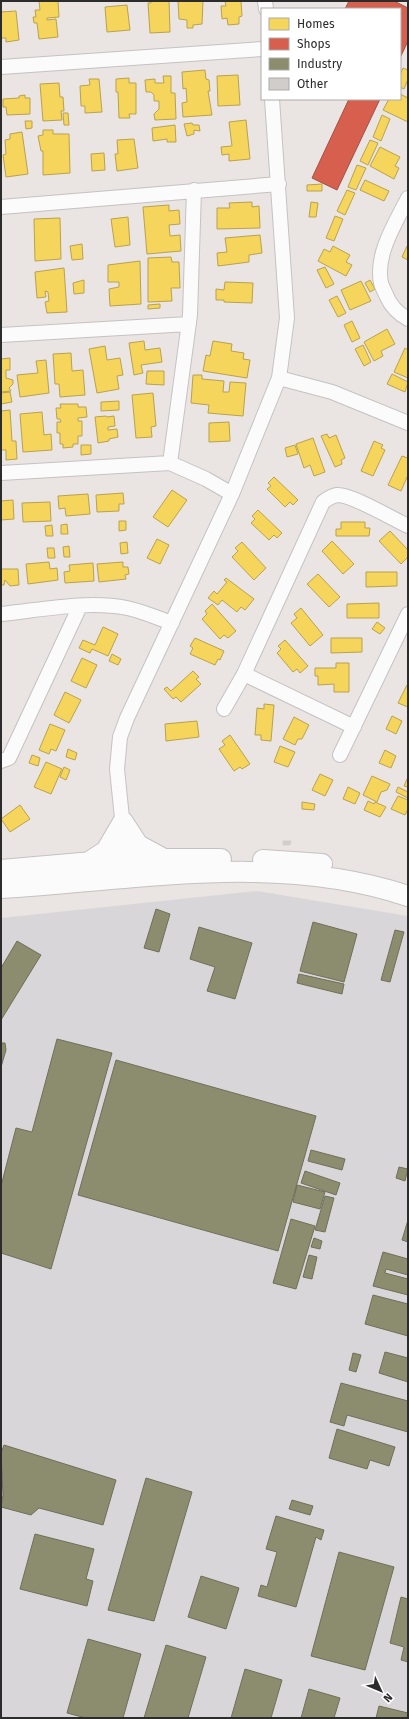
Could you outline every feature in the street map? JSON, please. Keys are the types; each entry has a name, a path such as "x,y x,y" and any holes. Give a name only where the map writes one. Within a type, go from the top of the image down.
{"main road":[{"path":"89,862 106,851 123,822 138,845 166,860"},
{"path":"1,888 127,868 166,860 290,860 330,864 385,875 408,882"},
{"path":"1,870 89,862 127,868 281,874 337,879 383,888 408,896"}],"street":[{"path":"1,67 261,49"},
{"path":"127,868 117,769 120,737 126,718 232,494 279,378 287,318 272,100"},
{"path":"1,207 279,184"},
{"path":"170,463 189,324 194,190"},
{"path":"408,198 385,248 381,264 381,283 389,301 402,316 408,319"},
{"path":"1,335 189,324"},
{"path":"279,378 332,392 408,423"},
{"path":"1,472 170,463 232,494"},
{"path":"224,710 244,674 323,502 329,497 338,495 349,498 408,526"},
{"path":"1,614 80,606 127,608 172,623"},
{"path":"1,761 9,758 80,606"},
{"path":"340,755 403,639 408,614"},
{"path":"244,674 354,727"}],"shaded area":[{"path":"257,891 408,916 408,1718 1,1718 1,918"}],"building: Homes":[{"path":"39,1 58,1 59,17 47,18 47,20 56,19 58,37 39,39 37,23 34,23 33,17 36,17 35,10 40,10"},
{"path":"151,1 169,1 170,32 150,33 148,3 151,3"},
{"path":"178,1 203,1 202,24 193,25 193,28 187,28 187,20 179,19"},
{"path":"225,1 241,1 242,16 239,17 239,24 228,25 227,18 222,19 221,6 226,6"},
{"path":"127,5 130,30 107,32 105,7"},
{"path":"16,11 19,40 6,42 6,38 1,38 1,12"},
{"path":"403,68 408,70 408,79 404,89 401,88 401,73"},
{"path":"205,70 206,79 209,80 210,91 208,91 212,115 183,117 182,103 187,102 186,88 183,89 182,72"},
{"path":"238,75 240,105 218,106 217,76"},
{"path":"163,76 171,76 171,93 175,93 176,119 155,120 154,114 159,109 159,101 154,101 154,95 151,92 146,92 145,80 155,79 155,83 164,83"},
{"path":"129,78 129,83 136,83 136,114 129,114 130,118 119,118 116,79"},
{"path":"89,79 99,79 102,112 85,113 85,106 81,106 80,86 90,85"},
{"path":"59,83 60,97 63,97 64,111 61,111 62,120 43,121 40,84"},
{"path":"401,94 408,98 408,122 383,110 388,100 401,100"},
{"path":"25,95 25,98 30,98 30,114 7,115 6,107 3,107 3,99 19,98 19,96"},
{"path":"63,113 68,113 69,125 64,125"},
{"path":"382,115 390,119 381,141 373,137"},
{"path":"246,120 250,159 229,161 229,154 222,155 221,147 232,146 229,122"},
{"path":"25,121 32,121 32,128 26,129"},
{"path":"192,123 193,125 199,125 200,131 194,130 194,134 187,136 184,124"},
{"path":"175,125 176,142 167,142 167,139 153,141 152,128"},
{"path":"43,130 53,130 53,134 69,134 70,173 43,175 43,151 41,151 38,136 43,135"},
{"path":"22,132 28,174 6,177 3,155 6,154 5,140 10,139 10,134"},
{"path":"134,139 138,168 117,171 115,154 118,154 117,140"},
{"path":"370,140 378,143 368,165 360,161"},
{"path":"380,147 400,157 395,166 399,168 394,179 370,166"},
{"path":"104,153 105,170 92,171 91,154"},
{"path":"357,165 366,168 356,190 348,187"},
{"path":"365,180 389,191 384,201 360,190"},
{"path":"322,184 322,191 307,191 307,185"},
{"path":"347,190 355,193 345,215 337,211"},
{"path":"252,202 252,207 259,206 260,228 217,229 217,208 230,208 229,203"},
{"path":"311,202 318,203 316,217 309,217"},
{"path":"169,205 169,211 179,210 180,224 169,225 170,236 180,235 181,251 147,254 143,207"},
{"path":"335,216 343,219 334,241 326,238"},
{"path":"128,217 130,245 115,247 111,219"},
{"path":"60,218 61,259 35,261 34,219"},
{"path":"260,235 262,253 249,255 249,262 218,266 217,253 227,252 225,238"},
{"path":"82,244 83,259 72,260 70,246"},
{"path":"333,246 350,255 346,262 352,265 346,276 318,261 324,249 330,252"},
{"path":"408,246 408,260 402,257"},
{"path":"171,257 172,262 179,262 180,288 171,288 172,301 148,302 148,258"},
{"path":"140,261 141,304 110,306 109,289 119,287 119,282 108,282 108,265"},
{"path":"325,267 334,284 326,288 317,270"},
{"path":"64,268 67,312 47,313 45,302 49,301 48,292 45,291 46,297 37,298 35,272"},
{"path":"84,280 84,293 74,294 73,283"},
{"path":"370,280 375,289 370,292 365,283"},
{"path":"361,281 371,301 350,310 341,290"},
{"path":"225,282 253,283 252,303 224,302 224,300 216,300 216,289 224,290"},
{"path":"337,296 346,313 338,317 329,300"},
{"path":"160,304 160,308 148,309 148,305"},
{"path":"352,321 360,338 352,342 344,325"},
{"path":"387,329 395,344 381,351 383,356 374,361 364,342"},
{"path":"144,341 145,350 160,348 162,362 141,365 143,373 134,375 129,343"},
{"path":"213,341 232,344 231,351 244,353 243,359 250,360 247,378 203,371 206,355 210,356"},
{"path":"363,345 371,362 364,366 355,349"},
{"path":"105,346 107,360 120,358 123,375 117,376 119,389 97,393 89,349"},
{"path":"405,348 408,350 408,378 394,372"},
{"path":"71,353 72,371 83,370 85,395 60,397 59,384 55,384 53,354"},
{"path":"10,358 10,370 6,370 6,378 13,380 13,384 9,388 11,391 1,392 1,359"},
{"path":"46,360 49,393 20,397 17,375 38,373 36,361"},
{"path":"147,371 164,371 164,385 146,384"},
{"path":"392,374 408,382 405,392 387,384"},
{"path":"193,375 202,375 202,379 224,381 223,392 229,392 230,382 246,383 243,416 208,413 209,405 191,403"},
{"path":"10,392 12,402 1,404 1,393"},
{"path":"153,393 156,426 151,427 152,437 136,438 132,395"},
{"path":"119,401 119,410 101,411 101,402"},
{"path":"60,404 78,404 78,407 86,407 87,417 78,418 78,421 82,421 82,436 78,436 78,444 73,444 73,447 63,448 63,444 60,444 60,433 57,433 57,422 61,422 60,419 57,419 56,408 61,408"},
{"path":"10,410 12,441 16,441 17,459 6,460 6,450 1,450 1,411"},
{"path":"42,412 44,435 51,434 52,450 23,452 20,414"},
{"path":"114,416 115,426 108,427 108,430 117,429 118,437 109,439 109,441 98,443 95,417"},
{"path":"229,422 230,441 209,442 209,423"},
{"path":"327,434 329,438 336,435 345,458 341,460 342,464 335,467 321,436"},
{"path":"313,438 325,472 314,476 310,465 304,468 296,444"},
{"path":"374,441 383,445 381,448 385,450 373,476 361,471"},
{"path":"81,445 91,445 91,454 81,455"},
{"path":"295,445 298,454 287,457 285,448"},
{"path":"402,456 408,458 408,475 401,491 388,485"},
{"path":"274,477 298,500 293,505 290,502 285,507 267,489 271,486 268,483"},
{"path":"172,490 187,500 168,527 153,517"},
{"path":"123,493 124,504 119,504 119,511 97,512 96,495"},
{"path":"88,494 90,514 66,516 65,508 59,509 58,496"},
{"path":"13,500 14,519 1,520 1,501"},
{"path":"50,502 51,521 23,522 22,503"},
{"path":"258,510 282,533 277,538 274,535 269,540 251,523 255,519 252,516"},
{"path":"119,521 126,521 126,530 119,531"},
{"path":"341,522 365,522 365,528 370,528 369,536 336,536 336,529 341,529"},
{"path":"67,524 68,534 61,534 61,525"},
{"path":"52,525 53,536 46,536 45,526"},
{"path":"390,531 408,550 408,557 401,564 379,541"},
{"path":"157,539 169,545 160,564 147,558"},
{"path":"332,541 354,564 343,574 322,551"},
{"path":"127,542 128,553 121,554 120,543"},
{"path":"242,542 266,568 254,580 232,557 238,551 235,548"},
{"path":"69,546 70,557 64,557 63,547"},
{"path":"47,548 54,548 55,558 48,558"},
{"path":"49,562 50,569 57,568 58,580 28,584 26,564"},
{"path":"123,562 123,567 128,567 129,574 125,575 126,579 99,582 97,564"},
{"path":"93,563 94,581 65,583 64,572 70,571 69,565"},
{"path":"1,569 18,569 19,585 10,586 5,580 4,585 1,585"},
{"path":"366,572 397,572 397,586 366,587"},
{"path":"318,574 340,597 329,607 307,584"},
{"path":"226,578 254,599 245,610 241,607 237,612 222,600 218,605 208,598 214,591 217,594 227,582 224,580"},
{"path":"379,603 379,618 347,618 347,604"},
{"path":"212,604 236,631 228,638 224,635 220,639 202,619 207,614 205,611"},
{"path":"301,608 323,635 310,646 291,623 297,618 294,614"},
{"path":"377,622 385,628 380,634 372,629"},
{"path":"103,627 118,634 108,656 92,649 90,653 79,648 83,640 95,645"},
{"path":"195,638 224,651 220,660 218,659 215,665 190,654 193,648 190,646"},
{"path":"331,638 362,638 362,652 331,653"},
{"path":"285,640 308,666 300,673 297,669 293,672 277,653 281,649 278,646"},
{"path":"112,654 121,659 118,665 109,661"},
{"path":"82,658 97,665 86,688 71,681"},
{"path":"336,663 349,663 349,692 334,692 334,684 318,685 318,676 315,676 315,668 336,668"},
{"path":"193,671 199,677 196,679 201,684 181,702 176,697 173,699 164,689 167,687 171,691"},
{"path":"408,685 408,707 398,703"},
{"path":"65,692 81,700 69,723 54,715"},
{"path":"264,704 274,705 271,741 261,740 261,735 255,735 257,708 264,709"},
{"path":"392,716 402,721 396,734 386,729"},
{"path":"294,717 309,725 302,739 298,739 295,745 283,739"},
{"path":"197,721 199,737 166,741 165,724"},
{"path":"50,724 65,730 56,751 51,749 49,754 39,750"},
{"path":"230,735 250,764 242,769 240,767 234,771 219,749 225,745 222,741"},
{"path":"280,746 295,752 288,767 274,762"},
{"path":"68,749 77,753 75,760 66,757"},
{"path":"385,750 396,756 391,768 379,763"},
{"path":"32,755 40,758 38,766 29,763"},
{"path":"46,762 62,769 51,794 34,787"},
{"path":"64,767 70,770 66,780 60,777"},
{"path":"320,774 333,780 325,796 312,790"},
{"path":"372,776 390,784 387,790 381,792 377,802 363,795"},
{"path":"408,777 408,787 404,786"},
{"path":"348,787 360,793 355,804 343,799"},
{"path":"398,787 408,792 408,798 396,792"},
{"path":"398,796 408,800 408,809 405,815 391,809"},
{"path":"368,801 374,804 375,802 386,807 380,817 364,810"},
{"path":"302,802 315,804 314,810 302,809"},
{"path":"20,805 30,819 10,832 1,819"}],"building: Shops":[{"path":"349,1 394,1 408,8 408,41 401,56 401,8 346,8"},
{"path":"349,100 380,100 337,190 312,178"}],"building: Industry":[{"path":"156,909 170,914 159,952 144,948"},
{"path":"313,922 357,934 344,982 300,971"},
{"path":"199,927 252,943 235,999 207,991 215,967 190,959"},
{"path":"395,930 404,932 390,982 381,980"},
{"path":"17,941 41,955 1,1020 1,968"},
{"path":"299,974 344,984 342,994 297,983"},
{"path":"57,1039 112,1053 51,1269 1,1253 1,1186 16,1128 32,1132"},
{"path":"1,1043 5,1043 6,1050 1,1067"},
{"path":"116,1060 316,1116 278,1251 78,1195"},
{"path":"311,1150 345,1159 342,1170 308,1161"},
{"path":"399,1167 408,1169 405,1181 396,1178"},
{"path":"305,1171 340,1183 336,1195 301,1183"},
{"path":"297,1185 325,1192 320,1209 293,1202"},
{"path":"325,1196 334,1198 325,1232 315,1230"},
{"path":"291,1219 315,1226 296,1289 273,1283"},
{"path":"408,1220 408,1242 402,1240"},
{"path":"314,1238 322,1241 320,1249 311,1247"},
{"path":"383,1252 408,1259 408,1275 386,1269 385,1273 408,1279 408,1295 373,1286"},
{"path":"309,1255 317,1257 312,1279 303,1277"},
{"path":"373,1295 408,1304 408,1336 365,1324"},
{"path":"385,1352 408,1358 408,1382 379,1373"},
{"path":"353,1353 361,1355 356,1372 349,1370"},
{"path":"341,1383 408,1401 408,1432 347,1415 344,1426 330,1422"},
{"path":"337,1429 395,1447 389,1466 370,1460 367,1469 329,1458"},
{"path":"4,1445 116,1480 103,1525 39,1508 31,1515 1,1507 3,1495 1,1453"},
{"path":"146,1478 192,1492 154,1621 108,1610"},
{"path":"292,1500 313,1506 310,1515 289,1509"},
{"path":"276,1516 324,1530 321,1540 316,1537 296,1607 258,1596 261,1585 267,1587 277,1552 266,1549"},
{"path":"35,1534 94,1549 86,1579 93,1581 87,1606 20,1589"},
{"path":"339,1552 394,1567 365,1670 311,1656"},
{"path":"201,1576 239,1588 226,1629 188,1617"},
{"path":"401,1597 408,1599 408,1662 401,1660 404,1647 390,1643"},
{"path":"88,1639 141,1654 123,1718 86,1718 67,1713"},
{"path":"166,1645 206,1657 188,1718 144,1718"},
{"path":"245,1669 282,1680 271,1718 231,1718"},
{"path":"309,1689 340,1698 334,1718 301,1718"},
{"path":"379,1706 408,1713 408,1718 376,1718"}],"building: Other":[{"path":"283,841 291,841 290,845 283,845"}]}
